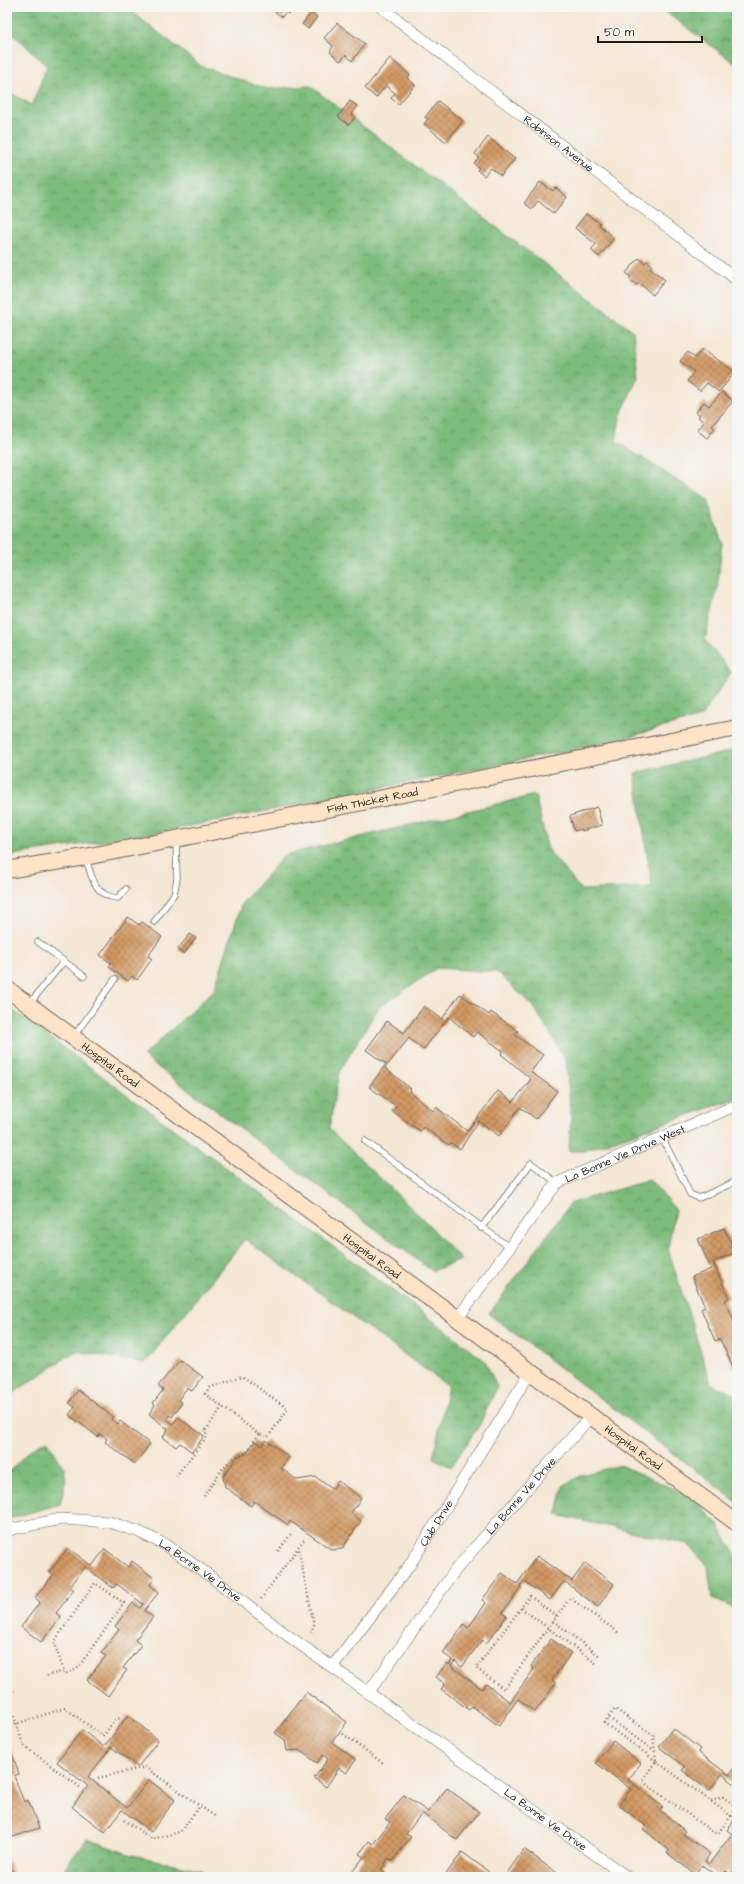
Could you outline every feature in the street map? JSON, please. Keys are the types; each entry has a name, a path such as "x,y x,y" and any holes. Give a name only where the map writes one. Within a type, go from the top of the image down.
{"street":[{"name":"Robinson Avenue","path":"381,7 737,280"},
{"name":"Fish Thicket Road","path":"7,870 85,857 737,728"},
{"name":"Hospital Road","path":"7,990 531,1371 737,1523"},
{"name":"La Bonne Vie Drive West","path":"457,1318 557,1183 737,1105"},
{"name":"Club Drive","path":"332,1667 409,1566 531,1371"},
{"name":"La Bonne Vie Drive","path":"368,1692 457,1568 591,1416"},
{"name":"La Bonne Vie Drive","path":"7,1532 12,1529 61,1519 109,1522 137,1531 164,1544 332,1667 627,1877"}],"lane":[{"path":"154,922 174,894 177,879 176,839"},
{"path":"85,857 93,883 99,890 110,898 118,898 126,889"},
{"path":"38,942 84,976"},
{"path":"28,1006 64,961"},
{"path":"72,1037 115,979"},
{"path":"662,1138 690,1194 699,1198 737,1181"},
{"path":"365,1141 509,1248"},
{"path":"481,1228 531,1163 557,1183"}],"path":[{"path":"242,1376 288,1409 268,1437 259,1434 205,1394 209,1388 242,1376"},
{"path":"176,1476 206,1438 206,1430 222,1407"},
{"path":"204,1496 226,1465 237,1454 246,1453 259,1434"},
{"path":"278,1551 291,1534"},
{"path":"261,1599 304,1540"},
{"path":"298,1547 314,1625 310,1635"},
{"path":"47,1676 77,1669 124,1603 95,1583 54,1642 64,1672"},
{"path":"556,1616 530,1596 476,1668 504,1688 570,1598 619,1633"},
{"path":"521,1608 597,1664"},
{"path":"553,1621 601,1657"},
{"path":"7,1694 15,1691"},
{"path":"7,1721 16,1724 65,1708 103,1736 116,1719 122,1718"},
{"path":"710,1801 723,1797 737,1807 731,1816 719,1832 714,1833 642,1781 656,1761 653,1735 615,1709 604,1723 656,1761 710,1801 731,1816"},
{"path":"14,1716 23,1745 81,1788"},
{"path":"608,1718 655,1752"},
{"path":"342,1734 384,1764"},
{"path":"98,1778 145,1767 216,1817"},
{"path":"124,1820 152,1839 180,1832 200,1806"}],"green space":[{"path":"7,7 126,7 201,66 267,89 310,86 633,331 638,376 620,417 616,441 708,500 722,543 717,590 705,640 731,672 701,717 606,743 161,832 7,856 7,91 32,105 47,66 7,28"},
{"path":"659,7 737,7 737,65"},
{"path":"737,750 737,1098 583,1151 569,1151 571,1117 566,1060 534,1007 497,972 437,968 379,1007 339,1072 329,1129 426,1222 461,1260 432,1271 143,1056 214,990 242,903 285,855 535,795 548,850 581,890 652,887 635,773"},
{"path":"7,1006 442,1327 485,1361 497,1387 480,1424 451,1467 433,1458 448,1386 245,1239 145,1363 76,1351 7,1397"},
{"path":"650,1180 675,1209 668,1249 711,1384 737,1395 737,1502 489,1314 571,1203"},
{"path":"47,1440 64,1468 66,1480 60,1504 12,1518 7,1516 7,1474 31,1449"},
{"path":"620,1465 696,1499 718,1525 737,1558 737,1610 712,1598 708,1567 688,1544 557,1515 563,1486 582,1475"},
{"path":"87,1839 128,1854 201,1870 210,1877 64,1877 66,1866"}],"building":[{"path":"277,7 293,7 288,14 286,12 282,17 274,11"},
{"path":"311,13 317,17 308,29 302,24"},
{"path":"337,23 365,44 352,61 346,55 340,61 330,52 333,46 324,38"},
{"path":"390,58 410,75 407,78 415,85 398,105 391,98 395,93 386,86 376,98 365,88"},
{"path":"350,101 357,106 351,114 355,117 349,125 338,117"},
{"path":"438,101 463,121 446,142 424,124 428,119 425,117"},
{"path":"488,137 515,159 501,176 491,168 484,176 477,170 479,168 474,164 479,157 475,154"},
{"path":"540,182 553,191 556,188 567,197 554,214 538,201 532,209 524,203"},
{"path":"586,214 600,223 599,225 614,238 599,257 591,250 596,244 575,228"},
{"path":"639,258 645,263 647,261 652,265 650,268 665,280 653,295 639,283 637,285 629,279 631,277 626,273"},
{"path":"702,349 735,372 719,392 707,383 700,391 687,381 694,372 680,361 688,352 695,358"},
{"path":"722,392 733,401 712,426 715,428 707,438 697,430 704,422 698,417 700,415 696,412 704,402 709,406"},
{"path":"597,807 602,825 582,831 582,829 574,831 570,816"},
{"path":"128,917 139,925 142,922 162,937 148,956 152,959 137,980 132,976 128,981 109,967 111,963 100,955"},
{"path":"190,934 196,938 184,954 178,949"},
{"path":"460,994 489,1015 491,1012 518,1031 515,1035 543,1055 531,1072 557,1091 536,1119 520,1107 499,1136 479,1121 460,1149 451,1143 449,1145 423,1127 420,1131 392,1111 396,1106 369,1087 386,1064 366,1050 387,1021 404,1033 424,1006 442,1019","holes":["449,1017 473,1037 477,1032 503,1051 501,1054 531,1079 513,1102 498,1091 467,1131 436,1107 433,1111 409,1091 411,1089 385,1068 409,1038 423,1050"]},
{"path":"724,1228 734,1250 737,1248 737,1252 713,1262 729,1298 725,1300 737,1328 737,1368 734,1369 720,1339 715,1341 701,1309 705,1307 692,1277 711,1269 698,1239"},
{"path":"180,1360 203,1377 192,1391 187,1388 178,1400 182,1403 172,1417 169,1415 167,1419 173,1424 178,1417 204,1436 192,1452 180,1443 176,1447 163,1437 168,1429 149,1414 155,1405 153,1403 163,1390 158,1386"},
{"path":"78,1390 113,1417 111,1419 118,1424 120,1421 150,1444 135,1464 105,1442 107,1439 100,1434 98,1437 69,1415 75,1407 69,1403"},
{"path":"266,1440 289,1457 281,1468 297,1480 316,1477 332,1489 338,1481 361,1498 351,1513 361,1521 342,1549 332,1550 290,1521 288,1525 254,1501 251,1506 225,1487 223,1477 237,1457 246,1454 255,1441 262,1446"},
{"path":"68,1548 92,1566 105,1549 128,1567 132,1561 154,1578 150,1585 159,1592 144,1611 153,1617 135,1640 141,1645 123,1668 127,1670 108,1696 87,1680 106,1656 101,1653 119,1630 115,1626 133,1603 140,1608 143,1604 117,1584 113,1588 85,1567 70,1587 74,1590 56,1613 61,1617 41,1642 21,1627 40,1602 35,1598 53,1575 49,1572"},
{"path":"537,1556 572,1581 585,1563 614,1584 598,1607 564,1581 550,1600 524,1581 502,1613 507,1616 486,1644 482,1640 462,1667 455,1661 451,1666 482,1689 486,1684 510,1702 534,1669 531,1666 551,1639 571,1653 552,1680 556,1683 535,1712 518,1699 499,1726 472,1706 469,1710 441,1689 445,1684 436,1677 447,1663 449,1665 452,1660 443,1653 464,1624 468,1628 486,1603 482,1600 502,1573 517,1584"},
{"path":"306,1692 347,1722 332,1742 356,1760 346,1773 339,1768 326,1787 314,1778 328,1759 323,1755 317,1763 299,1750 287,1751 285,1740 275,1733"},
{"path":"128,1715 158,1740 138,1767 111,1747 88,1777 127,1808 149,1780 175,1800 151,1832 122,1810 105,1832 72,1807 88,1786 57,1762 82,1730 104,1747"},
{"path":"673,1728 700,1749 698,1752 729,1775 737,1764 737,1786 722,1774 709,1791 682,1770 685,1767 659,1747"},
{"path":"613,1741 641,1763 628,1780 663,1807 660,1810 685,1831 683,1834 710,1854 705,1861 709,1864 732,1834 727,1830 737,1816 737,1866 731,1874 726,1871 721,1877 718,1877 702,1865 695,1874 667,1853 669,1850 643,1829 646,1826 619,1805 631,1789 596,1763"},
{"path":"9,1744 19,1774 14,1776 24,1802 28,1800 39,1828 13,1837 7,1821 7,1745"},
{"path":"447,1788 479,1812 457,1840 422,1813 406,1834 411,1837 392,1861 389,1858 381,1869 385,1872 381,1877 348,1877 364,1857 359,1854 369,1841 373,1844 390,1822 385,1819 404,1795 428,1812"},
{"path":"524,1849 557,1873 554,1877 504,1877"},
{"path":"462,1852 489,1872 486,1877 444,1877"},
{"path":"7,1858 14,1876 18,1874 19,1877 7,1877"}]}
